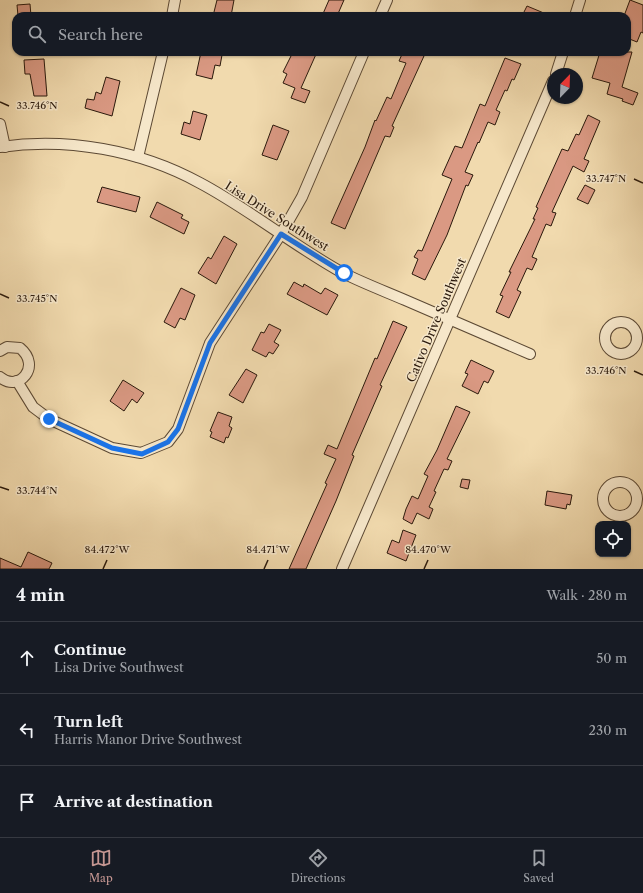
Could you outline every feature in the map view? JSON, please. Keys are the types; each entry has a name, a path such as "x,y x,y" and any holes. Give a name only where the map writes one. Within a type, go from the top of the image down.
{"street":[{"path":"173,12 175,0"},
{"path":"382,12 386,0"},
{"path":"576,12 580,0"},
{"path":"138,157 162,56"},
{"path":"17,381 33,407 49,419 112,448 142,454 168,442 178,429 210,343 281,234 302,197 362,56"},
{"path":"558,68 562,56"},
{"name":"Cativo Drive Southwest","path":"342,569 547,95"},
{"path":"0,124 2,147"},
{"name":"Lisa Drive Southwest","path":"2,147 39,144 72,145 138,157 170,168 200,183 344,273 530,354"},
{"path":"0,351 6,347 14,346 20,348 29,359 28,372 23,378 10,382 0,377"}],"building":[{"path":"217,0 234,0 232,12 214,12"},
{"path":"329,0 344,0 339,12 324,12"},
{"path":"630,0 643,5 643,33 641,32 637,42 631,40 631,12 626,12"},
{"path":"30,4 31,12 18,12 17,5"},
{"path":"527,6 541,12 524,12"},
{"path":"200,56 222,56 220,66 215,65 212,79 196,75"},
{"path":"291,56 315,56 301,88 310,91 305,103 291,98 295,88 283,83 287,74 283,72"},
{"path":"401,56 424,56 392,126 394,127 390,137 385,136 345,229 331,223 365,147 375,120 376,121 387,97 391,99 406,63 399,61"},
{"path":"599,56 631,56 622,87 638,93 633,105 622,101 623,99 607,94 610,83 592,78"},
{"path":"505,58 521,64 514,80 512,79 507,91 505,90 496,110 500,112 495,125 488,122 479,143 478,142 465,172 473,175 468,186 466,185 447,235 425,280 412,274 418,259 414,257 418,250 422,251 452,179 442,175 455,146 462,148 480,104 485,106"},
{"path":"44,59 47,96 34,96 30,74 25,74 24,60"},
{"path":"106,77 120,81 112,116 85,108 87,99 94,100 96,92 101,94"},
{"path":"193,111 207,115 200,140 181,134 184,122 190,124"},
{"path":"588,115 600,121 584,159 589,161 584,172 573,166 552,212 556,213 551,226 546,224 532,257 537,259 532,270 527,268 517,290 521,292 509,318 496,312 503,296 500,295 511,272 509,272 535,219 533,219 538,208 536,207 562,149 568,151 576,134 579,135"},
{"path":"273,125 289,131 277,160 262,155"},
{"path":"585,185 595,190 588,204 577,199"},
{"path":"102,187 140,197 136,212 97,202"},
{"path":"157,202 183,215 181,218 189,222 184,234 150,217"},
{"path":"224,236 237,244 216,284 198,273 208,257 211,259"},
{"path":"294,282 303,287 304,284 321,294 325,288 338,295 327,315 287,294"},
{"path":"181,288 195,295 185,320 180,318 175,328 164,322"},
{"path":"393,321 407,327 380,385 382,386 352,455 354,456 336,501 306,569 289,569 327,484 325,483 336,459 324,454 328,445 337,449 375,358 377,359"},
{"path":"269,324 281,330 274,342 279,345 273,354 269,352 266,357 252,350 261,332 264,333"},
{"path":"471,360 494,371 488,383 484,381 478,394 462,386 468,374 465,373"},
{"path":"246,369 257,375 243,403 229,395"},
{"path":"123,380 144,393 137,403 132,399 124,411 110,401"},
{"path":"456,406 470,412 447,459 452,461 448,470 444,469 434,491 436,492 429,507 433,509 429,519 417,513 412,524 403,519 406,509 412,496 418,499 428,476 424,474 437,450"},
{"path":"218,412 232,417 229,426 232,428 224,443 210,437 212,432 210,431"},
{"path":"462,479 470,480 468,489 460,487"},
{"path":"547,491 572,495 570,505 567,504 566,509 545,505"},
{"path":"403,530 416,535 406,561 387,553 392,540 399,543"},
{"path":"28,552 52,563 49,569 0,569 0,558 21,567"}],"route":[{"path":"49,419 112,448 142,454 168,442 178,429 210,343 281,234 344,273"}]}
